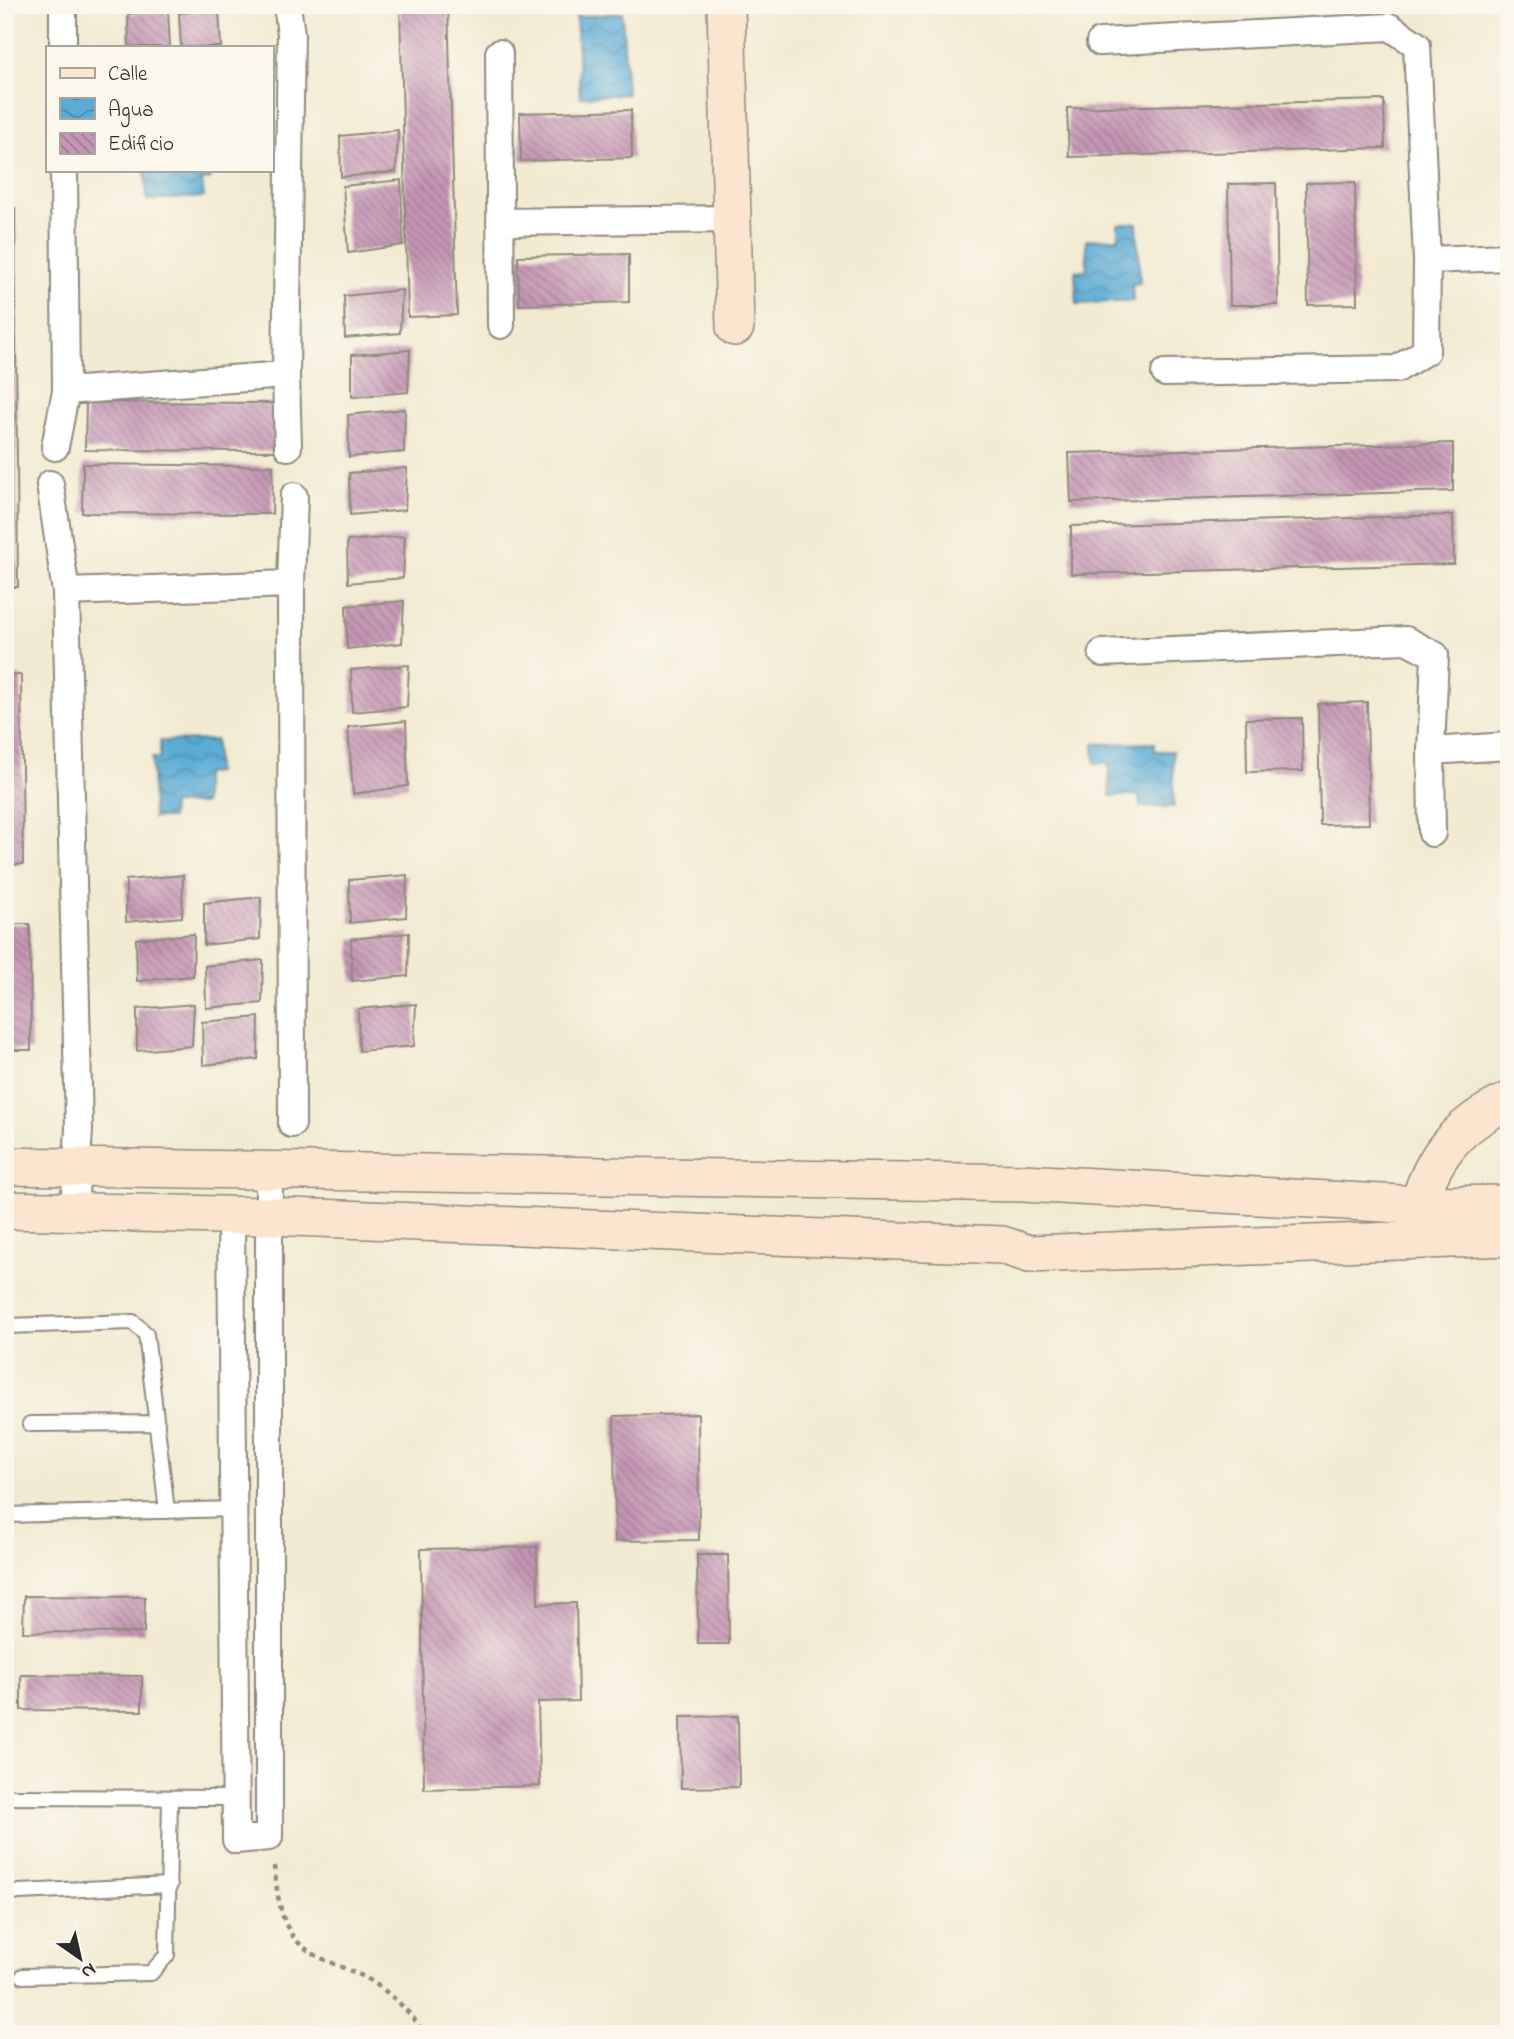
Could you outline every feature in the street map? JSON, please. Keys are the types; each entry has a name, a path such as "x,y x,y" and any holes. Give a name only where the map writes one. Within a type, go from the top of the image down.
{"main road":[{"path":"726,5 735,327"},
{"path":"1414,1222 1438,1156 1461,1129 1509,1101"},
{"path":"5,1166 1023,1183 1414,1222 1509,1237"},
{"path":"5,1210 267,1216 1002,1245 1029,1254 1414,1222 1509,1204"}],"street":[{"path":"63,5 63,46"},
{"path":"287,5 291,34 286,375 288,447"},
{"path":"1100,42 1390,27 1417,45 1427,260 1426,351 1396,369 1165,373"},
{"path":"499,53 501,325"},
{"path":"55,447 66,391 64,172"},
{"path":"500,222 731,219"},
{"path":"1427,260 1509,257"},
{"path":"66,391 286,375"},
{"path":"50,484 66,592 79,1129 74,1212"},
{"path":"292,1124 291,584 294,496"},
{"path":"66,592 291,584"},
{"path":"1102,653 1406,640 1435,655 1431,751 1432,833"},
{"path":"1431,751 1509,746"},
{"path":"231,1216 236,1840 269,1838 269,1172"}],"lane":[{"path":"5,1326 133,1322 146,1334 167,1511"},
{"path":"30,1424 157,1423"},
{"path":"5,1515 234,1509"},
{"path":"5,1797 236,1798"},
{"path":"23,1976 151,1973 167,1955 170,1798"},
{"path":"19,1892 170,1885"}],"path":[{"path":"269,1838 280,1906 294,1938 320,1958 370,1980 406,2008 425,2034"}],"water":[{"path":"622,13 627,94 580,97 576,17"},
{"path":"145,172 210,172 210,179 202,180 204,197 147,200"},
{"path":"1137,223 1140,283 1132,284 1133,301 1077,304 1075,271 1087,270 1086,240 1118,238 1118,224"},
{"path":"216,740 216,773 204,774 204,804 172,804 171,818 153,818 152,758 160,758 160,741"},
{"path":"1155,743 1155,751 1173,751 1174,807 1140,807 1139,795 1110,796 1109,763 1095,763 1094,744"}],"building":[{"path":"5,5 10,5 12,169 5,169"},
{"path":"400,5 448,5 457,315 408,317"},
{"path":"219,10 221,46 181,46 179,13"},
{"path":"168,11 170,46 129,46 128,14"},
{"path":"1384,100 1385,148 1069,157 1067,108"},
{"path":"631,110 632,158 521,161 520,113"},
{"path":"398,130 396,172 341,177 340,136"},
{"path":"401,180 403,245 348,253 343,186"},
{"path":"1355,182 1357,304 1308,305 1306,183"},
{"path":"1276,183 1278,305 1230,305 1228,184"},
{"path":"5,208 15,208 18,587 5,587"},
{"path":"629,254 629,302 519,305 518,256"},
{"path":"402,290 400,333 345,338 344,296"},
{"path":"410,350 408,392 352,397 352,355"},
{"path":"86,402 276,403 275,451 85,450"},
{"path":"405,409 404,452 349,457 348,415"},
{"path":"1453,443 1453,491 1071,502 1069,453"},
{"path":"83,464 273,466 272,514 82,513"},
{"path":"407,468 405,510 350,515 349,473"},
{"path":"1453,515 1454,564 1071,574 1071,526"},
{"path":"405,536 403,578 348,583 347,541"},
{"path":"404,601 402,643 347,649 346,606"},
{"path":"409,665 407,707 352,712 351,670"},
{"path":"5,675 21,675 23,864 5,865"},
{"path":"1367,702 1369,824 1320,825 1318,704"},
{"path":"1302,718 1303,771 1247,772 1246,719"},
{"path":"406,721 408,786 353,794 348,727"},
{"path":"183,875 182,917 126,922 126,880"},
{"path":"407,875 406,917 350,923 349,880"},
{"path":"261,897 260,939 204,945 204,903"},
{"path":"5,924 30,924 31,1050 5,1050"},
{"path":"409,933 408,976 352,981 351,939"},
{"path":"194,934 193,976 137,981 136,939"},
{"path":"263,960 262,1003 206,1008 205,966"},
{"path":"194,1004 192,1046 137,1051 137,1009"},
{"path":"416,1004 414,1046 359,1051 358,1009"},
{"path":"259,1017 258,1059 203,1065 202,1022"},
{"path":"698,1414 699,1540 615,1541 614,1416"},
{"path":"537,1547 538,1604 576,1603 578,1701 538,1702 540,1786 424,1789 421,1549"},
{"path":"697,1555 728,1555 729,1644 698,1644"},
{"path":"24,1596 145,1597 144,1633 23,1632"},
{"path":"21,1675 142,1676 142,1711 21,1710"},
{"path":"738,1716 739,1787 681,1788 680,1717"}]}
